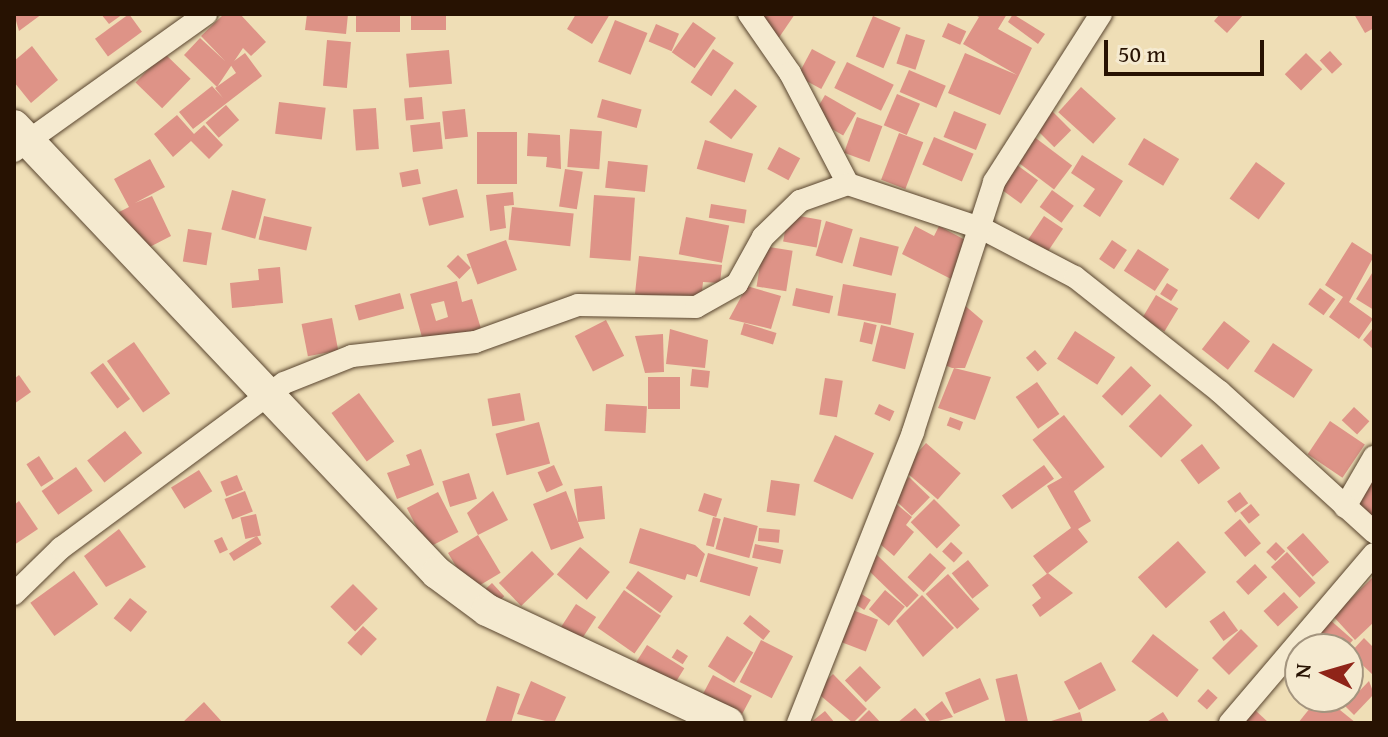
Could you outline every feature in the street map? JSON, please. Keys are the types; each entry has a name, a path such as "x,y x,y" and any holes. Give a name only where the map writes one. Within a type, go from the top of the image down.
{"street":[{"path":"206,14 19,140 269,393 454,587 728,723"},
{"path":"749,14 790,73 848,184"},
{"path":"798,723 1010,153 1101,14"},
{"path":"14,594 61,548 269,393 352,356 475,342 578,305 696,307 737,284 763,237 800,201 848,184 983,229 1075,277 1152,334 1374,532"},
{"path":"1345,507 1374,457"},
{"path":"1230,723 1374,554"}],"building":[{"path":"14,14 42,14 19,31"},
{"path":"101,14 123,14 109,24"},
{"path":"129,14 142,32 108,56 95,39"},
{"path":"224,14 240,14 266,42 251,56 243,48 217,87 184,55 200,38 225,61 201,36"},
{"path":"307,14 348,14 346,34 305,30"},
{"path":"356,14 400,14 400,32 356,32"},
{"path":"411,14 446,14 446,30 411,30"},
{"path":"576,14 610,14 592,44 567,29"},
{"path":"763,14 795,14 778,39 757,24"},
{"path":"973,14 1007,14 998,29 1032,48 1000,115 948,93 965,53 1017,75 963,44 979,17"},
{"path":"1013,14 1045,34 1038,44 1008,22"},
{"path":"1220,14 1244,14 1227,33 1214,21"},
{"path":"1354,14 1374,14 1374,28 1365,33"},
{"path":"873,16 901,28 883,68 856,57"},
{"path":"615,20 647,33 631,75 598,62"},
{"path":"693,22 716,38 695,68 672,52"},
{"path":"948,23 966,31 960,45 942,37"},
{"path":"656,24 679,34 672,51 649,41"},
{"path":"906,34 925,40 915,70 896,63"},
{"path":"327,40 351,42 347,88 323,86"},
{"path":"32,46 58,80 31,103 14,82 14,61"},
{"path":"713,49 734,63 711,96 691,82"},
{"path":"812,49 836,62 821,89 797,76"},
{"path":"449,50 452,84 409,88 406,54"},
{"path":"1330,51 1342,64 1332,74 1320,61"},
{"path":"164,53 191,79 162,108 136,82"},
{"path":"245,53 262,76 193,129 179,112 212,86 223,98 215,88 236,73 230,64"},
{"path":"1306,53 1322,69 1301,90 1285,74"},
{"path":"847,62 894,85 881,111 834,88"},
{"path":"909,70 946,86 936,108 900,92"},
{"path":"1081,87 1116,118 1093,144 1058,112"},
{"path":"735,89 757,106 731,139 709,122"},
{"path":"897,94 920,104 907,135 884,125"},
{"path":"825,95 856,113 843,136 812,118"},
{"path":"422,97 424,119 406,120 404,99"},
{"path":"602,99 642,110 637,128 597,117"},
{"path":"279,102 326,108 322,139 275,134"},
{"path":"226,105 239,120 219,138 206,123"},
{"path":"376,108 379,149 356,151 353,110"},
{"path":"465,109 468,137 445,139 442,111"},
{"path":"1050,109 1071,130 1054,147 1033,126"},
{"path":"954,111 986,124 976,150 944,137"},
{"path":"177,115 194,134 204,125 223,145 209,159 191,141 173,157 154,134"},
{"path":"857,117 882,126 869,162 844,153"},
{"path":"440,122 443,149 413,152 410,125"},
{"path":"570,129 602,131 599,169 567,167"},
{"path":"477,132 517,132 517,184 477,184"},
{"path":"528,133 560,135 561,169 546,167 547,157 527,156"},
{"path":"899,133 923,142 905,189 881,180"},
{"path":"1029,133 1072,165 1054,189 1011,157"},
{"path":"934,137 974,154 962,181 922,165"},
{"path":"1144,138 1179,159 1163,186 1128,165"},
{"path":"705,140 753,154 745,183 697,169"},
{"path":"779,147 800,158 788,180 767,169"},
{"path":"1082,155 1123,181 1100,217 1083,206 1095,189 1071,173"},
{"path":"150,159 165,187 135,203 152,196 171,236 138,253 119,212 129,207 114,179"},
{"path":"608,161 648,165 645,192 605,188"},
{"path":"1256,162 1285,183 1259,220 1230,198"},
{"path":"1017,165 1038,180 1021,204 1000,188"},
{"path":"418,169 421,184 402,187 399,173"},
{"path":"565,169 583,172 577,209 559,207"},
{"path":"457,189 464,217 429,226 422,198"},
{"path":"232,190 266,199 255,239 221,230"},
{"path":"1052,190 1074,206 1061,223 1040,207"},
{"path":"513,192 514,205 504,206 506,228 490,231 486,195"},
{"path":"594,195 635,198 631,261 590,258"},
{"path":"711,204 747,210 744,223 709,218"},
{"path":"512,207 574,213 570,246 509,240"},
{"path":"788,214 821,220 817,247 783,242"},
{"path":"264,216 312,227 306,250 259,239"},
{"path":"1044,216 1063,229 1043,258 1024,245"},
{"path":"686,217 729,225 722,263 679,254"},
{"path":"826,221 853,229 842,264 815,255"},
{"path":"915,226 934,236 939,226 969,242 951,279 902,254"},
{"path":"188,229 212,233 207,265 183,262"},
{"path":"860,237 899,247 892,276 853,266"},
{"path":"506,240 517,270 477,284 467,254"},
{"path":"1112,240 1127,250 1114,269 1099,259"},
{"path":"1352,242 1374,256 1349,302 1373,319 1359,339 1329,317 1343,297 1325,285"},
{"path":"763,246 793,251 786,291 757,286"},
{"path":"1138,249 1169,269 1155,291 1124,271"},
{"path":"458,255 471,268 459,279 447,266"},
{"path":"639,256 722,265 720,283 703,282 701,301 635,294"},
{"path":"280,267 283,303 232,308 230,283 259,280 258,269"},
{"path":"1374,270 1374,310 1356,299"},
{"path":"457,281 462,302 472,299 482,332 425,348 410,294","holes":["444,301 448,317 436,321 431,304"]},
{"path":"1167,283 1178,290 1171,301 1160,294"},
{"path":"843,284 896,293 891,325 837,316"},
{"path":"747,286 781,296 771,329 729,319"},
{"path":"796,288 833,296 829,314 792,306"},
{"path":"1320,288 1335,299 1324,315 1308,304"},
{"path":"400,293 404,308 359,321 355,305"},
{"path":"1156,295 1178,308 1164,332 1142,318"},
{"path":"962,303 983,321 965,368 952,368 940,363"},
{"path":"332,318 338,350 308,356 302,324"},
{"path":"606,320 624,356 593,372 575,336"},
{"path":"1224,321 1250,341 1228,370 1202,349"},
{"path":"864,322 877,325 872,344 860,341"},
{"path":"744,323 777,333 773,344 740,334"},
{"path":"881,325 914,333 905,369 872,361"},
{"path":"670,329 708,340 705,368 666,364"},
{"path":"1374,330 1374,350 1363,340"},
{"path":"1075,331 1115,357 1097,385 1057,359"},
{"path":"663,334 664,372 645,373 635,336"},
{"path":"134,342 170,394 143,413 107,361"},
{"path":"1273,343 1313,370 1294,398 1254,371"},
{"path":"1035,350 1047,364 1038,371 1026,358"},
{"path":"103,363 130,399 117,409 90,373"},
{"path":"1131,366 1151,385 1122,416 1102,396"},
{"path":"954,368 991,377 975,420 938,408"},
{"path":"692,369 710,371 708,388 690,386"},
{"path":"19,375 31,392 14,404 14,379"},
{"path":"648,377 680,377 680,409 648,409"},
{"path":"825,378 843,381 837,417 819,415"},
{"path":"1037,382 1059,414 1038,429 1016,397"},
{"path":"359,393 394,442 367,462 331,413"},
{"path":"520,393 525,421 492,426 488,399"},
{"path":"1160,394 1192,425 1161,458 1129,426"},
{"path":"606,404 647,406 646,433 605,431"},
{"path":"879,404 894,411 890,421 874,414"},
{"path":"1354,407 1369,421 1357,434 1342,420"},
{"path":"1064,415 1105,467 1073,492 1032,440"},
{"path":"950,417 963,422 960,430 947,425"},
{"path":"1330,421 1365,444 1342,478 1308,454"},
{"path":"539,422 550,464 507,475 496,434"},
{"path":"125,431 142,453 104,483 87,461"},
{"path":"835,435 874,453 852,499 813,481"},
{"path":"926,443 961,473 938,500 903,469"},
{"path":"1202,444 1220,468 1198,484 1180,460"},
{"path":"421,449 434,485 397,499 387,473 410,465 406,455"},
{"path":"39,456 54,479 41,487 26,464"},
{"path":"554,465 563,485 547,492 538,472"},
{"path":"1044,465 1054,479 1012,509 1002,496"},
{"path":"76,467 93,491 58,515 42,491"},
{"path":"199,470 212,491 184,509 171,487"},
{"path":"469,473 477,499 450,507 442,481"},
{"path":"237,475 243,490 226,497 220,482"},
{"path":"1065,476 1091,521 1078,529 1088,542 1047,574 1033,556 1071,528 1047,486"},
{"path":"909,477 930,497 912,516 891,496"},
{"path":"1371,479 1374,481 1374,522 1352,507"},
{"path":"771,480 800,484 795,516 767,512"},
{"path":"602,486 605,519 578,522 574,489"},
{"path":"245,491 253,512 232,519 224,499"},
{"path":"493,491 508,520 478,535 467,513"},
{"path":"566,491 584,538 551,550 533,504"},
{"path":"438,492 458,532 427,548 407,508"},
{"path":"1240,492 1248,503 1235,513 1227,501"},
{"path":"704,493 722,499 716,517 698,511"},
{"path":"934,499 960,525 937,548 911,522"},
{"path":"19,501 38,529 14,545 14,505"},
{"path":"894,502 912,517 906,525 914,532 894,556 873,538"},
{"path":"1251,504 1260,515 1249,524 1240,513"},
{"path":"256,514 261,535 245,539 240,518"},
{"path":"713,517 721,519 714,547 706,545"},
{"path":"724,517 758,526 749,558 715,549"},
{"path":"1240,519 1261,543 1245,557 1224,533"},
{"path":"640,528 695,545 705,554 697,577 687,574 685,580 629,563"},
{"path":"759,528 780,530 779,543 758,541"},
{"path":"119,529 146,567 106,587 84,556"},
{"path":"1303,533 1329,562 1313,577 1287,548"},
{"path":"478,535 501,573 471,591 448,553"},
{"path":"257,536 262,544 234,561 229,553"},
{"path":"222,537 228,550 220,553 214,541"},
{"path":"1178,541 1206,572 1166,608 1138,577"},
{"path":"951,542 963,553 954,562 942,552"},
{"path":"1276,542 1285,551 1275,561 1266,552"},
{"path":"755,544 783,550 780,564 752,558"},
{"path":"580,547 610,572 587,600 557,575"},
{"path":"532,551 554,574 521,606 499,583"},
{"path":"1287,552 1316,583 1300,598 1271,567"},
{"path":"708,553 758,567 750,596 700,582"},
{"path":"930,553 946,568 924,592 907,577"},
{"path":"877,555 919,595 907,608 865,567"},
{"path":"968,560 989,586 972,599 952,573"},
{"path":"1255,564 1267,577 1248,595 1236,582"},
{"path":"74,571 98,604 54,636 30,603"},
{"path":"638,571 673,596 660,613 626,588"},
{"path":"1048,573 1073,593 1040,617 1032,605 1041,598 1032,585"},
{"path":"948,574 979,609 957,629 926,594"},
{"path":"1374,576 1374,622 1362,633 1349,633 1333,616"},
{"path":"492,583 504,596 491,608 479,595"},
{"path":"353,584 378,609 355,631 330,607"},
{"path":"854,589 871,600 864,610 847,599"},
{"path":"624,590 661,616 634,653 598,628"},
{"path":"885,590 905,607 889,626 869,609"},
{"path":"1284,592 1298,607 1278,626 1264,611"},
{"path":"922,595 954,628 923,657 896,621"},
{"path":"130,598 147,612 131,632 114,618"},
{"path":"576,604 596,617 581,641 561,627"},
{"path":"850,609 878,620 866,651 838,641"},
{"path":"1224,611 1238,630 1224,641 1209,622"},
{"path":"750,615 770,631 763,640 743,624"},
{"path":"1329,619 1345,633 1321,633 1318,631"},
{"path":"363,626 377,639 361,656 347,643"},
{"path":"1241,629 1258,646 1229,675 1212,658"},
{"path":"1153,634 1199,670 1177,697 1131,662"},
{"path":"727,636 753,652 734,683 708,667"},
{"path":"1364,638 1374,648 1374,676 1364,666"},
{"path":"761,640 793,656 772,698 740,682"},
{"path":"647,645 684,668 672,689 634,665"},
{"path":"677,649 688,656 683,664 672,657"},
{"path":"1101,662 1116,690 1079,710 1064,682"},
{"path":"860,666 881,688 866,702 845,681"},
{"path":"833,674 867,709 853,723 815,691"},
{"path":"1017,674 1028,723 1006,723 996,679"},
{"path":"713,675 752,696 738,722 699,701"},
{"path":"980,678 989,699 954,714 945,693"},
{"path":"531,681 566,697 554,723 517,714"},
{"path":"1369,681 1374,694 1364,704 1364,686"},
{"path":"497,686 520,694 511,723 485,723"},
{"path":"1208,689 1218,698 1207,710 1197,701"},
{"path":"942,701 953,717 931,723 925,714"},
{"path":"204,702 223,723 182,723"},
{"path":"915,708 928,723 897,723"},
{"path":"869,710 881,723 856,723"},
{"path":"1255,710 1269,723 1242,723"},
{"path":"825,711 835,723 810,723"},
{"path":"1080,712 1083,723 1048,722"},
{"path":"1163,712 1170,723 1145,723"},
{"path":"1306,713 1344,713 1356,723 1298,723"}]}
